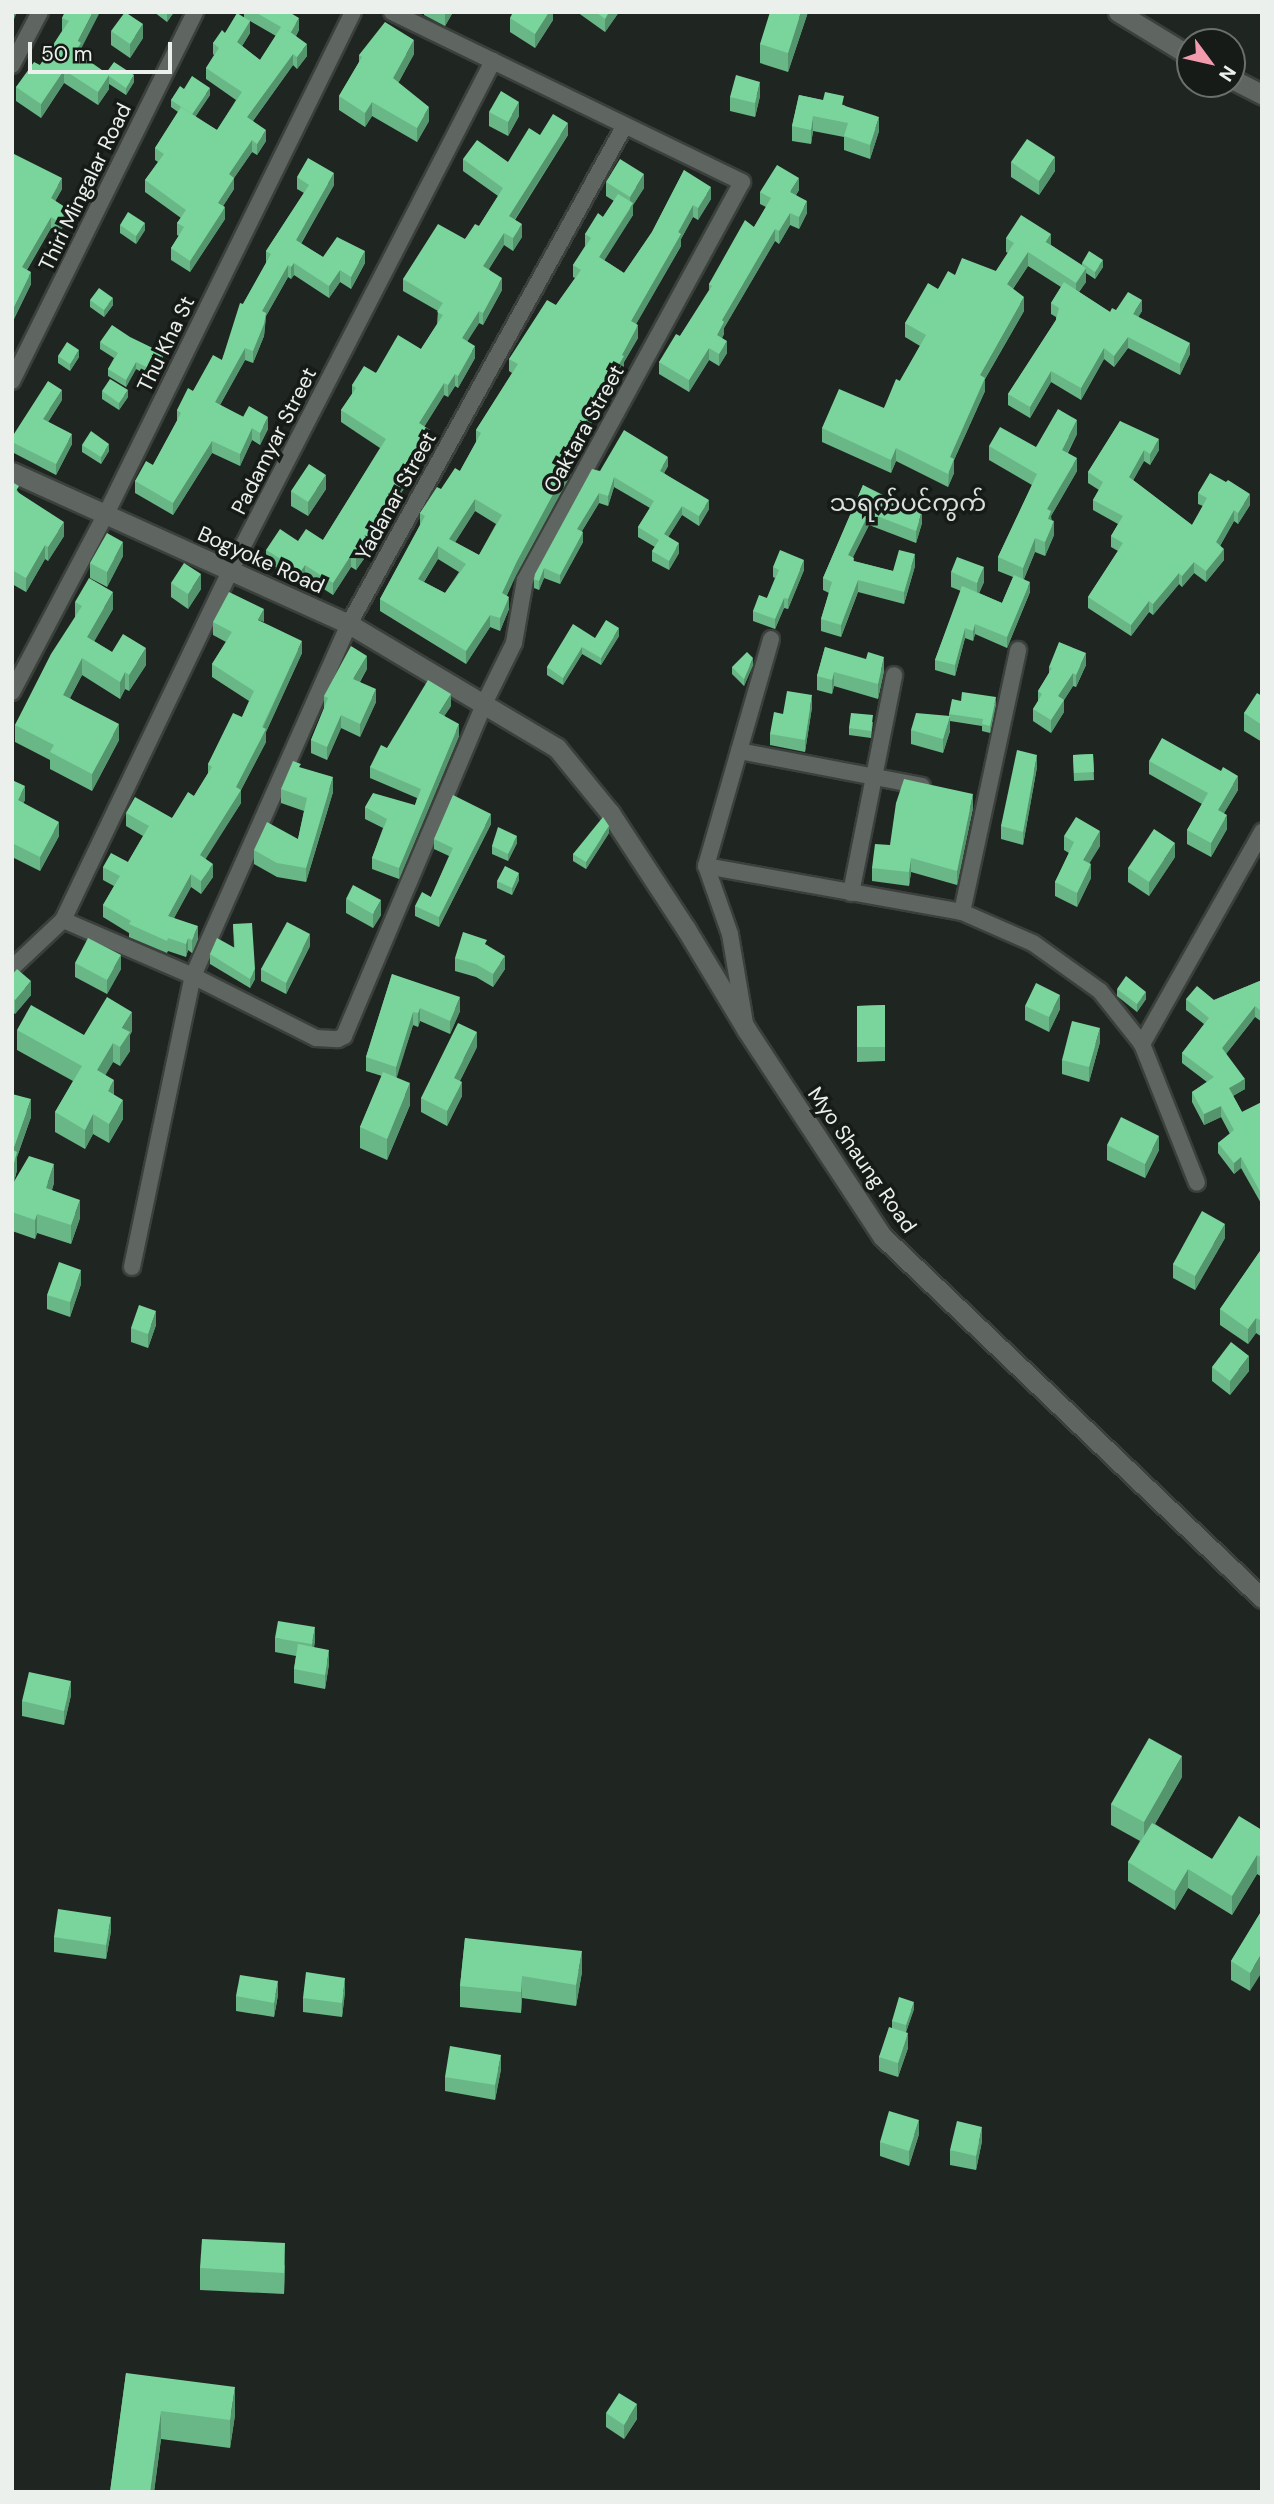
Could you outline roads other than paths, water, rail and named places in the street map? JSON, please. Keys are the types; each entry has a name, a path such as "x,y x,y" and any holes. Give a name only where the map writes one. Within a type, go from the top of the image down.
{"street":[{"path":"12,65 40,12"},
{"name":"Thiri Mingalar Road","path":"12,381 195,12"},
{"name":"Thu Kha St","path":"12,692 106,514 353,12"},
{"path":"392,12 625,125"},
{"path":"1118,12 1176,47"},
{"name":"Padamyar Street","path":"63,920 230,571 493,61"},
{"path":"1246,86 1262,94"},
{"name":"Oaktara Street","path":"193,976 316,1038 338,1039 344,1035 484,704 514,643 525,580 743,182 625,125"},
{"name":"Yadanar Street","path":"132,1267 193,976 349,624 625,125"},
{"name":"Bogyoke Road","path":"12,472 349,624 484,704"},
{"path":"746,1029 730,934 706,866 771,639"},
{"path":"962,912 981,799 1018,650"},
{"path":"851,893 894,675"},
{"name":"Myo Shaung Road","path":"484,704 557,748 610,813 686,929 746,1029 882,1236 1262,1598"},
{"path":"739,751 937,789"},
{"path":"1142,1044 1262,832"},
{"path":"706,866 962,912 1032,943 1100,990 1142,1044 1197,1183"},
{"path":"12,968 63,920 193,976"}],"district":[{"name":"သရက်ပင်ကွက်","path":"908,503"}]}
